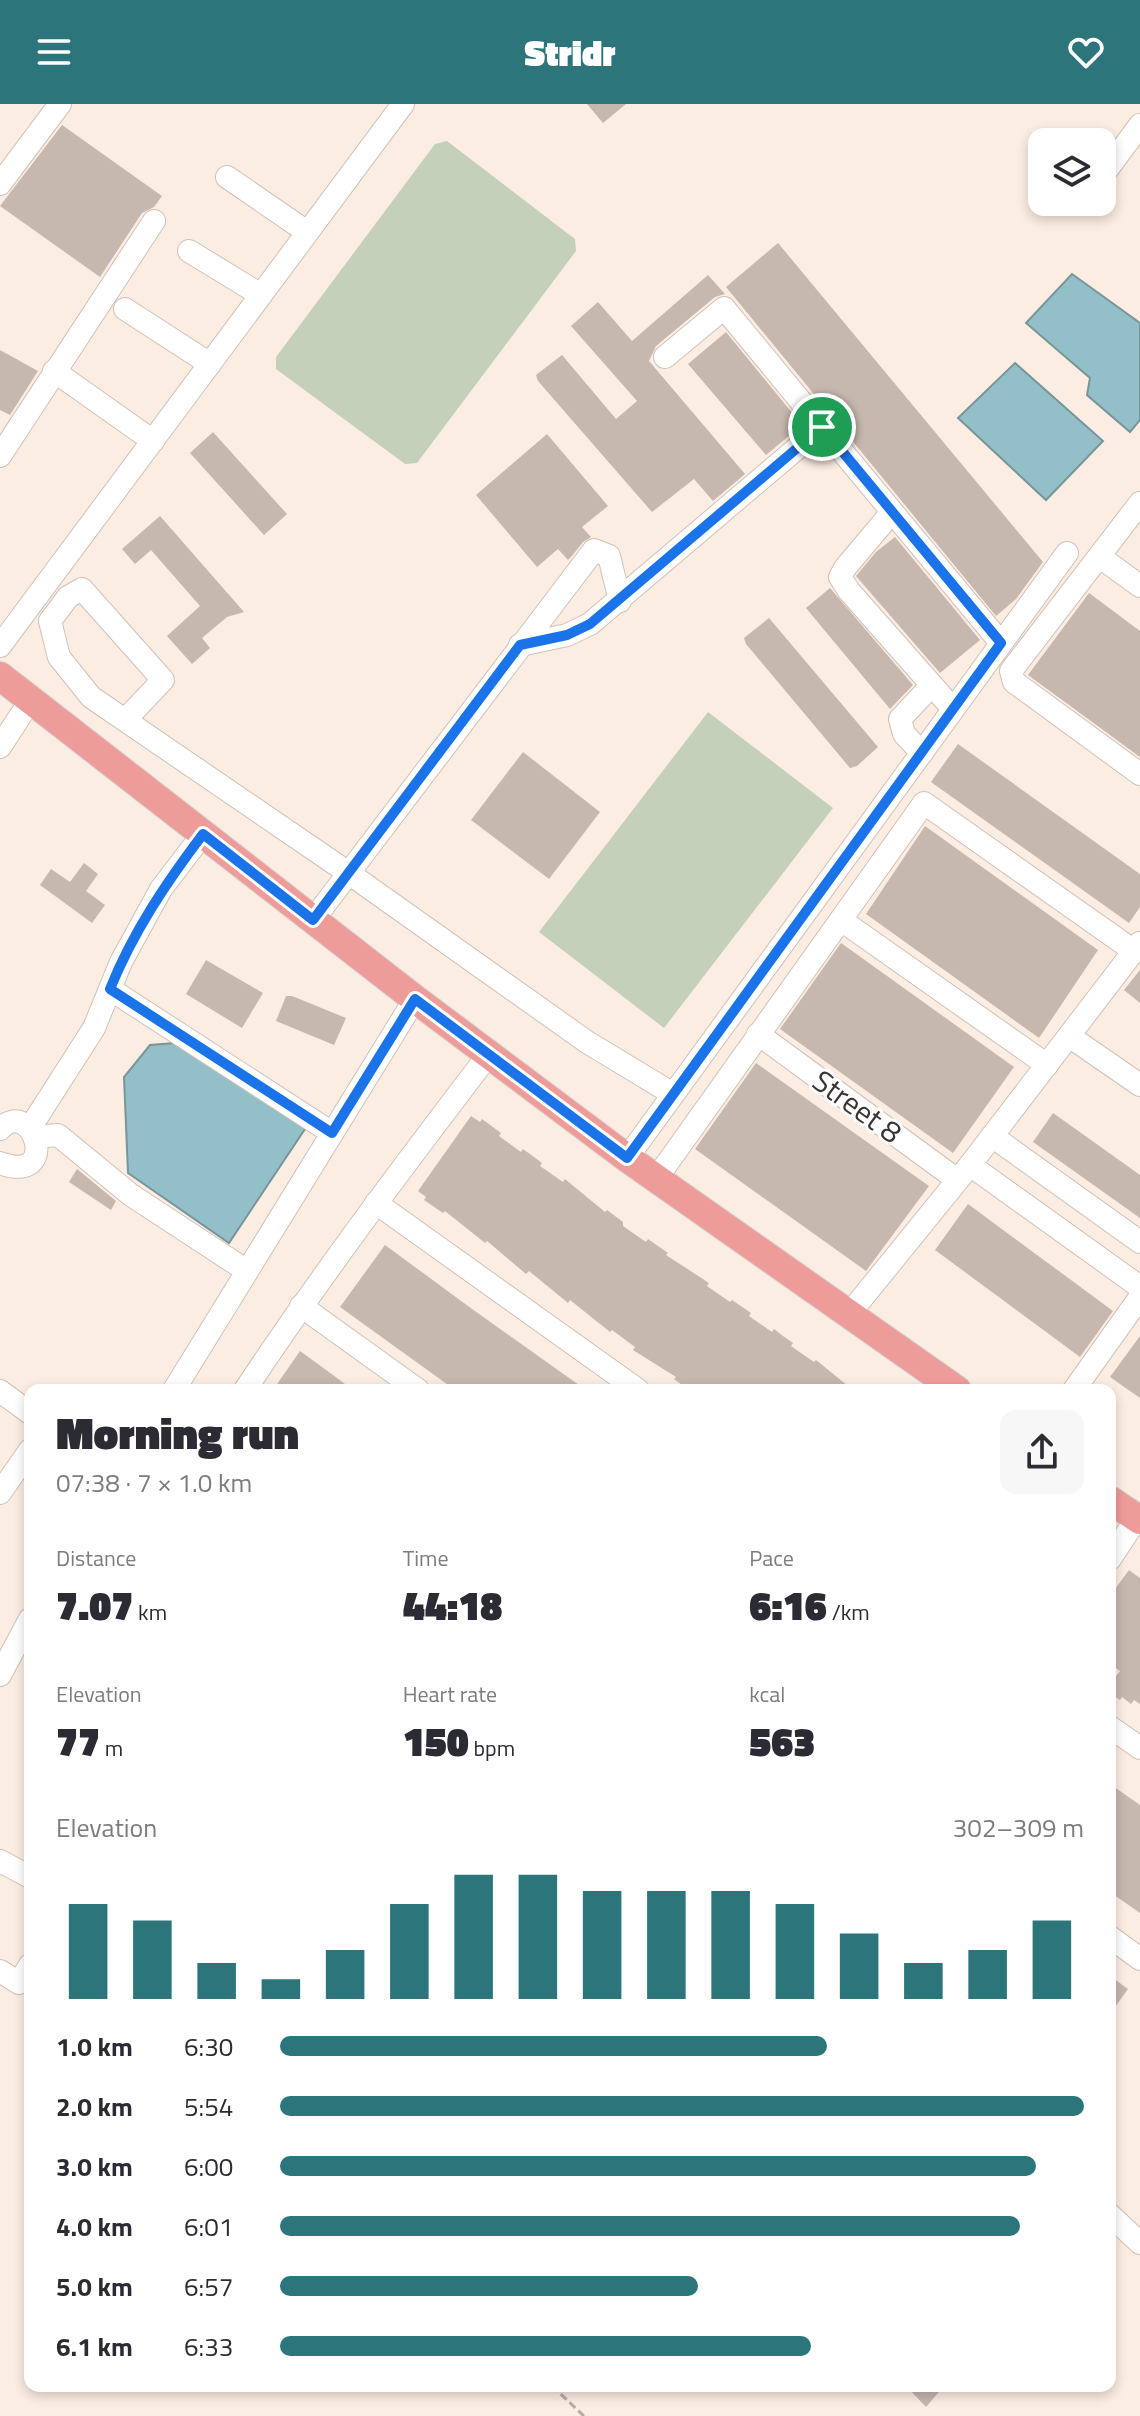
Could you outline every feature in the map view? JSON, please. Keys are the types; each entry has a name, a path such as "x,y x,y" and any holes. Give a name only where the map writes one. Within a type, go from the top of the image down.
{"main road":[{"path":"0,676 415,999 627,1158 949,1384"}],"street":[{"path":"4,170 60,104"},
{"path":"0,646 403,104"},
{"path":"1116,157 1140,125"},
{"path":"227,177 307,232"},
{"path":"0,456 154,221"},
{"path":"189,251 261,295"},
{"path":"665,357 724,308 1001,643"},
{"path":"125,309 210,364"},
{"path":"54,371 153,441"},
{"path":"520,645 567,635 590,624 822,427"},
{"path":"1140,503 1132,530 1100,557 1011,671 1014,682 1140,774"},
{"path":"892,512 840,577 953,709"},
{"path":"313,920 594,550 609,556 620,601"},
{"path":"627,1158 1067,553"},
{"path":"1100,557 1140,586"},
{"path":"125,720 163,680 82,589 68,597 50,621 59,657 91,697 350,874 587,1042 673,1094"},
{"path":"922,753 904,734 900,719 932,685"},
{"path":"0,747 30,701"},
{"path":"656,1179 924,803 1137,947 992,1136 850,1313"},
{"path":"0,1163 14,1169 34,1159 38,1148 33,1132 94,1028 121,962 161,889 203,834"},
{"path":"841,920 1047,1065"},
{"path":"110,989 332,1133"},
{"path":"178,1384 415,999"},
{"name":"Street 8","path":"758,1034 1140,1287"},
{"path":"1069,1036 1140,1085"},
{"path":"249,1384 301,1306 489,1054"},
{"path":"2,1124 18,1122 33,1132 58,1135 131,1195 247,1271"},
{"path":"992,1136 1140,1242"},
{"path":"376,1203 630,1384"},
{"path":"1078,1384 1140,1297"},
{"path":"301,1306 410,1384"},
{"path":"0,1391 24,1409"},
{"path":"0,1493 24,1459"},
{"path":"1116,1537 1123,1512"},
{"path":"0,1675 24,1630"},
{"path":"1116,1731 1140,1748"},
{"path":"0,1861 24,1874"},
{"path":"1116,1941 1140,1959"},
{"path":"0,1971 19,1983 24,1975"},
{"path":"1116,2221 1140,2243"}],"path":[{"path":"558,2392 584,2416"}],"green space":[{"path":"447,141 575,239 576,251 417,463 405,464 276,369 276,357 435,144"},
{"path":"708,712 833,808 664,1028 539,932"}],"water":[{"path":"1072,274 1140,323 1140,420 1130,432 1087,395 1090,378 1026,323"},
{"path":"1015,363 1103,441 1046,500 958,418"},
{"path":"187,1042 309,1123 229,1243 128,1173 124,1077 150,1045"}],"building":[{"path":"587,104 626,104 603,123"},
{"path":"62,125 162,196 154,207 142,213 100,277 0,206"},
{"path":"778,243 1043,562 1016,599 996,616 726,287"},
{"path":"708,275 725,294 715,297 656,346 649,361 745,474 713,501 694,479 652,512 536,375 562,355 616,419 637,401 571,326 598,302 632,341"},
{"path":"726,332 802,425 766,455 688,364"},
{"path":"0,350 38,371 10,415 0,410"},
{"path":"213,432 287,514 264,535 190,453"},
{"path":"547,434 608,506 582,527 591,537 568,560 558,549 537,567 476,495"},
{"path":"160,516 244,612 227,617 202,638 210,648 192,664 167,636 200,606 151,550 135,564 122,549"},
{"path":"895,537 980,640 940,673 856,576 876,552"},
{"path":"830,588 913,685 890,709 806,608"},
{"path":"1089,593 1140,631 1140,757 1028,675"},
{"path":"769,618 878,747 857,766 850,768 746,644 744,638"},
{"path":"958,744 1140,874 1140,907 1129,923 931,782"},
{"path":"523,752 600,812 549,879 471,820"},
{"path":"925,826 1098,950 1039,1038 866,914"},
{"path":"84,863 98,874 86,891 105,905 92,923 40,885 51,869 70,882"},
{"path":"841,943 1014,1067 953,1153 780,1029"},
{"path":"206,960 263,993 242,1028 186,994"},
{"path":"1140,970 1140,1003 1124,990"},
{"path":"286,996 346,1018 334,1045 276,1021"},
{"path":"756,1063 929,1186 866,1271 695,1149"},
{"path":"1053,1113 1140,1175 1140,1218 1033,1142"},
{"path":"471,1116 480,1122 482,1119 501,1133 499,1136 542,1163 540,1166 563,1182 565,1179 605,1212 607,1210 623,1222 623,1226 668,1253 666,1255 709,1283 707,1286 751,1313 749,1316 772,1332 774,1329 793,1343 791,1346 814,1362 816,1360 846,1384 681,1384 674,1379 676,1377 633,1350 635,1347 612,1330 610,1332 570,1300 568,1303 529,1271 526,1274 445,1211 443,1213 424,1200 426,1197 418,1191"},
{"path":"77,1169 116,1201 111,1210 69,1182"},
{"path":"968,1204 1113,1311 1080,1357 935,1250"},
{"path":"385,1245 578,1384 447,1384 340,1307"},
{"path":"1140,1336 1140,1398 1110,1377"},
{"path":"300,1351 345,1384 277,1384"},
{"path":"1129,1570 1140,1578 1140,1704 1134,1700 1131,1704 1122,1697 1120,1700 1116,1697 1116,1676 1120,1671 1116,1668 1116,1588"},
{"path":"1116,1788 1140,1805 1140,1913 1116,1896"},
{"path":"1116,1980 1128,1989 1116,2006"},
{"path":"912,2392 939,2392 926,2407"}],"route":[{"path":"822,427 1001,643 627,1158 415,999 332,1133 110,989 121,962 161,889 203,834 313,920 520,645 567,635 590,624 822,427"}]}
